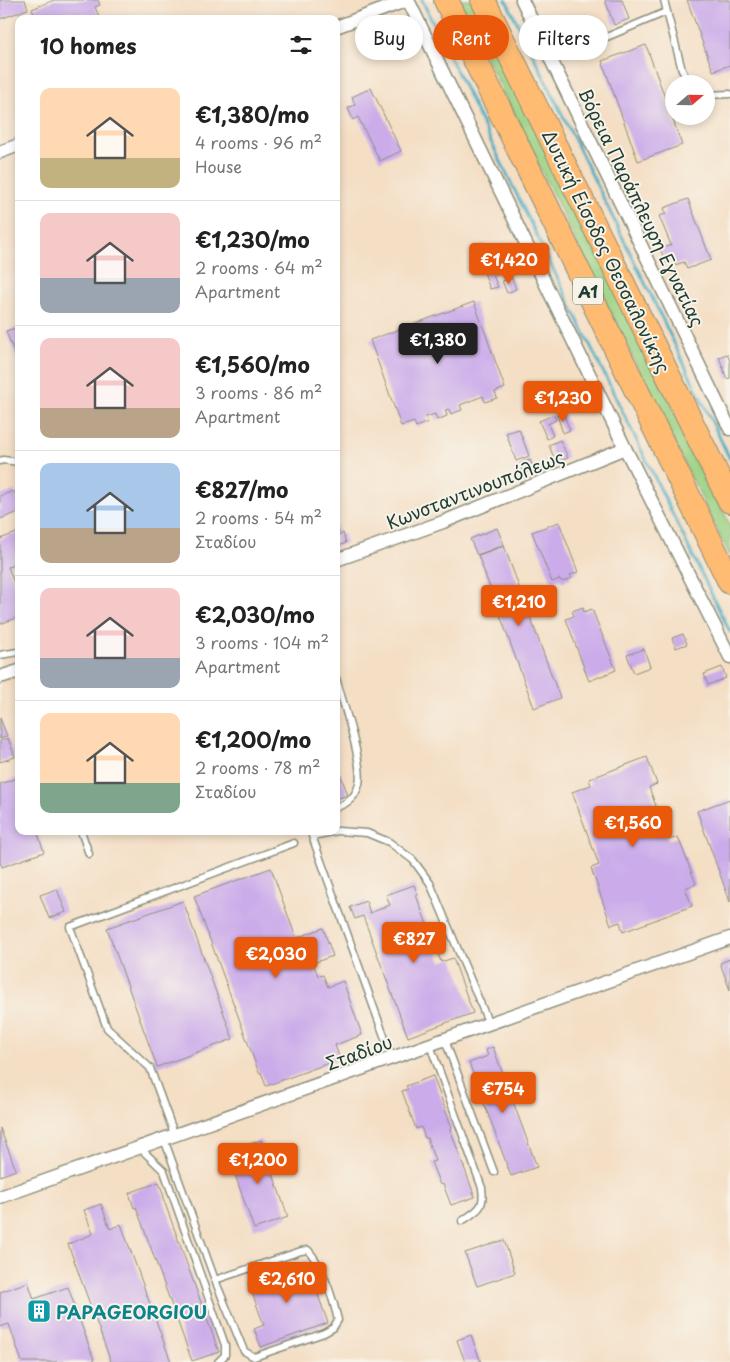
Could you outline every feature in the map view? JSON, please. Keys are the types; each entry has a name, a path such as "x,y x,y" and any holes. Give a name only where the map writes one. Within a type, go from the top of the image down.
{"highway":[{"name":"Δυτική Είσοδος Θεσσαλονίκης","path":"446,0 730,582"},
{"name":"Δυτική Είσοδος Θεσσαλονίκης","path":"483,0 730,502"}],"street":[{"path":"340,26 408,0 625,448 730,657"},
{"name":"Βόρεια Παράπλευρη Εγνατίας","path":"522,0 726,413 730,428"},
{"path":"0,152 15,146"},
{"name":"Κωνσταντινουπόλεως","path":"340,559 444,522 625,448"},
{"path":"0,677 15,671"},
{"name":"Σταδίου","path":"0,1197 730,938"}],"lane":[{"path":"664,0 684,75"},
{"path":"608,36 666,12"},
{"path":"715,95 730,94"},
{"path":"0,461 15,462"},
{"path":"0,655 15,652"},
{"path":"340,693 360,768 359,784 351,800 340,806"},
{"path":"340,831 367,834 389,842 413,860 430,883 489,1024"},
{"path":"82,835 89,854"},
{"path":"317,835 312,836 392,1058"},
{"path":"215,1280 308,1250 315,1258 335,1306 338,1320 333,1328 324,1334 254,1357 244,1351 215,1280 150,1068 107,1028 70,927 294,843"},
{"path":"445,1040 494,1172"},
{"path":"430,1045 482,1188 482,1203 479,1209 462,1221"},
{"path":"140,1148 164,1171 225,1345 226,1354 218,1362"}],"green space":[{"path":"458,0 473,0 480,15 465,15"},
{"path":"487,60 502,60 730,525 730,556"}],"building":[{"path":"0,0 25,0 28,9 0,19"},
{"path":"54,0 98,0 100,5 95,7 98,15 34,15 32,9"},
{"path":"605,0 622,0 629,19 614,25"},
{"path":"687,0 730,0 730,65 713,71"},
{"path":"646,45 665,98 665,125 675,125 682,145 638,161 602,61"},
{"path":"371,88 401,151 380,161 358,117 353,120 348,108 355,105 352,97"},
{"path":"688,199 711,260 687,269 684,262 672,266 670,262 666,263 660,249 671,245 659,216 666,214 664,208"},
{"path":"484,244 489,256 498,253 504,271 493,275 498,287 490,289 475,247"},
{"path":"517,258 520,264 515,266 512,260"},
{"path":"512,278 516,289 507,293 502,281"},
{"path":"474,302 505,388 495,392 497,398 485,402 483,396 460,405 462,410 451,414 449,409 445,410 447,416 437,420 435,414 426,417 428,422 416,427 414,422 401,426 370,340"},
{"path":"15,328 15,355 6,331"},
{"path":"727,354 730,361 730,378 727,379 719,357"},
{"path":"563,413 570,430 563,433 557,415"},
{"path":"554,415 556,420 548,424 553,436 547,439 539,421"},
{"path":"519,429 529,456 516,461 506,433"},
{"path":"560,440 568,458 556,463 549,445"},
{"path":"530,460 534,469 524,473 520,464"},
{"path":"14,491 15,513 0,519 0,496"},
{"path":"559,522 578,572 570,575 572,578 562,582 560,579 552,582 532,532"},
{"path":"497,528 504,545 477,555 470,539"},
{"path":"15,533 15,564 8,567 15,585 15,618 0,624 0,539"},
{"path":"343,533 346,543 340,545 340,535"},
{"path":"504,546 560,698 534,708 478,555"},
{"path":"583,607 584,612 592,609 616,670 589,681 566,619 574,616 572,611"},
{"path":"683,634 687,644 676,648 672,638"},
{"path":"644,649 650,667 634,673 627,655"},
{"path":"722,667 726,678 708,685 704,674"},
{"path":"0,718 7,736 0,739"},
{"path":"8,738 15,757 0,762 0,741"},
{"path":"647,757 657,784 649,787 668,840 678,837 696,884 685,888 692,906 623,932 620,922 611,925 591,868 599,865 572,792 591,785 589,779"},
{"path":"340,774 348,795 340,798"},
{"path":"15,779 15,835 38,835 44,852 2,867 0,862 0,784"},
{"path":"730,799 730,902 697,811"},
{"path":"271,868 296,938 323,928 333,956 313,963 318,976 323,975 328,987 343,981 362,1035 335,1045 340,1059 266,1086 261,1072 259,1073 194,896"},
{"path":"414,885 441,962 453,958 473,1013 408,1037 363,916 355,919 350,907 366,901 370,913 390,905 386,895"},
{"path":"57,889 66,912 49,918 40,895"},
{"path":"183,901 233,1039 157,1067 107,928"},
{"path":"730,959 730,990 720,963"},
{"path":"493,1047 537,1167 511,1176 469,1063 488,1056 486,1050"},
{"path":"433,1076 475,1197 451,1205 443,1184 440,1185 431,1162 435,1161 427,1138 425,1138 421,1127 416,1129 402,1091 408,1089 406,1086"},
{"path":"0,1128 16,1170 0,1176"},
{"path":"261,1140 288,1217 254,1229 227,1152"},
{"path":"159,1182 163,1198 219,1352 192,1361 136,1207 134,1208 129,1193"},
{"path":"101,1204 110,1229 121,1224 171,1362 111,1362 68,1244 93,1234 84,1210"},
{"path":"504,1240 515,1273 477,1286 465,1253"},
{"path":"306,1261 328,1323 261,1347 254,1329 264,1325 248,1282"},
{"name":"PAPAGEORGIOU","path":"28,1282 34,1299 68,1287 94,1360 89,1362 22,1362 9,1324 0,1327 0,1292"},
{"path":"471,1335 481,1362 465,1362 457,1340"}],"waterway":[{"path":"422,0 730,632"},
{"path":"506,0 730,459"}],"place":[{"name":"PAPAGEORGIOU","path":"39,1311"}]}
